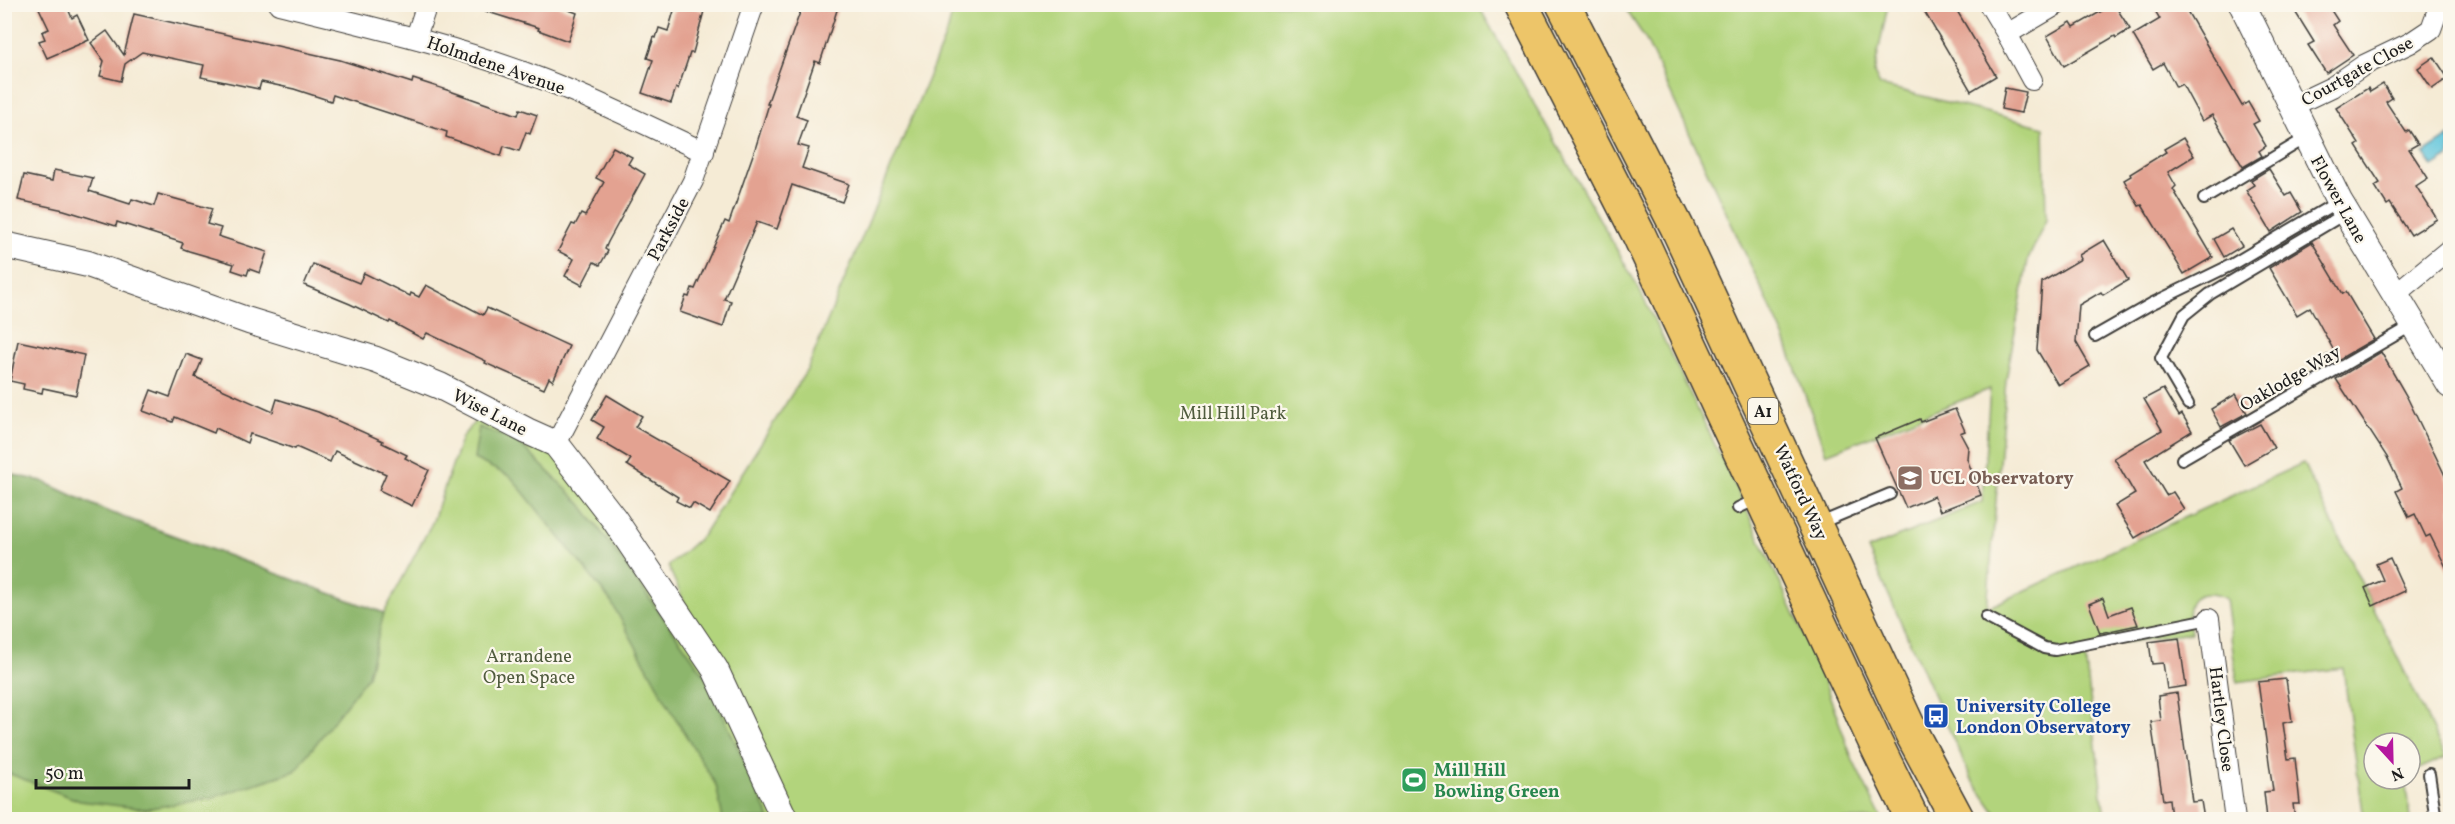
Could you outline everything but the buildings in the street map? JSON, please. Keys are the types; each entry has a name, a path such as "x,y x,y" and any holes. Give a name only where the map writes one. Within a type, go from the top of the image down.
{"highway":[{"name":"Watford Way","path":"1521,4 1639,235 1751,502 1913,819"},
{"name":"Watford Way","path":"1563,4 1677,227 1912,734 1958,819"}],"street":[{"name":"Holmdene Avenue","path":"279,4 416,37 541,78 704,152"},
{"path":"416,37 427,4"},
{"name":"Parkside","path":"556,444 693,181 754,4"},
{"path":"1989,4 2032,80"},
{"path":"2007,34 2058,4"},
{"name":"Flower Lane","path":"2242,4 2306,138 2342,207 2451,385"},
{"name":"Courtgate Close","path":"2292,106 2332,87 2364,65 2410,43 2431,28 2440,4"},
{"name":"Wise Lane","path":"4,245 88,264 249,321 376,360 440,386 556,444 614,519 715,669 785,819"},
{"path":"2394,295 2451,249"},
{"name":"Hartley Close","path":"2209,619 2235,819"}],"lane":[{"path":"2204,199 2306,138"},
{"path":"2095,336 2151,304 2342,207"},
{"path":"2188,404 2161,358 2184,315 2210,294 2342,207"},
{"name":"Oaklodge Way","path":"2182,459 2413,325"},
{"path":"1816,525 1890,494"},
{"path":"1986,617 2044,648 2055,650 2209,619"},
{"path":"2429,774 2436,819"}],"green space":[{"name":"Mill Hill Park","path":"954,4 1478,5 1638,287 1741,498 1821,672 1853,761 1882,819 5,820 5,473 42,481 104,510 384,613 433,521 462,437 488,406 563,442 714,668 668,566 703,535 807,370 948,30"},
{"path":"1623,5 1888,5 1874,73 1880,85 2044,127 2046,220 2028,260 2006,380 1987,608 2303,463 2446,757 2422,768 2422,731 2362,731 2362,791 2406,791 2410,819 2364,819 2343,668 2237,682 2226,599 2204,594 2194,598 2189,608 2191,633 2084,648 2105,819 2000,819 1971,778 1868,549 1982,502 1990,389 1826,454 1785,339 1645,38"},
{"path":"479,427 517,441 581,504 705,675 770,819 723,819 716,785 676,719 610,600 511,477 474,459"},
{"path":"4,473 42,481 104,510 384,613 368,676 295,771 211,798 145,809 80,801 5,772"}],"water":[{"path":"2450,136 2450,156 2433,167 2424,153"}],"place":[{"name":"UCL Observatory","path":"1910,478"},
{"name":"University College London Observatory","path":"1936,716"},
{"name":"Mill Hill Bowling Green","path":"1414,780"}],"park label":[{"name":"Arrandene Open Space","path":"529,666"}]}
